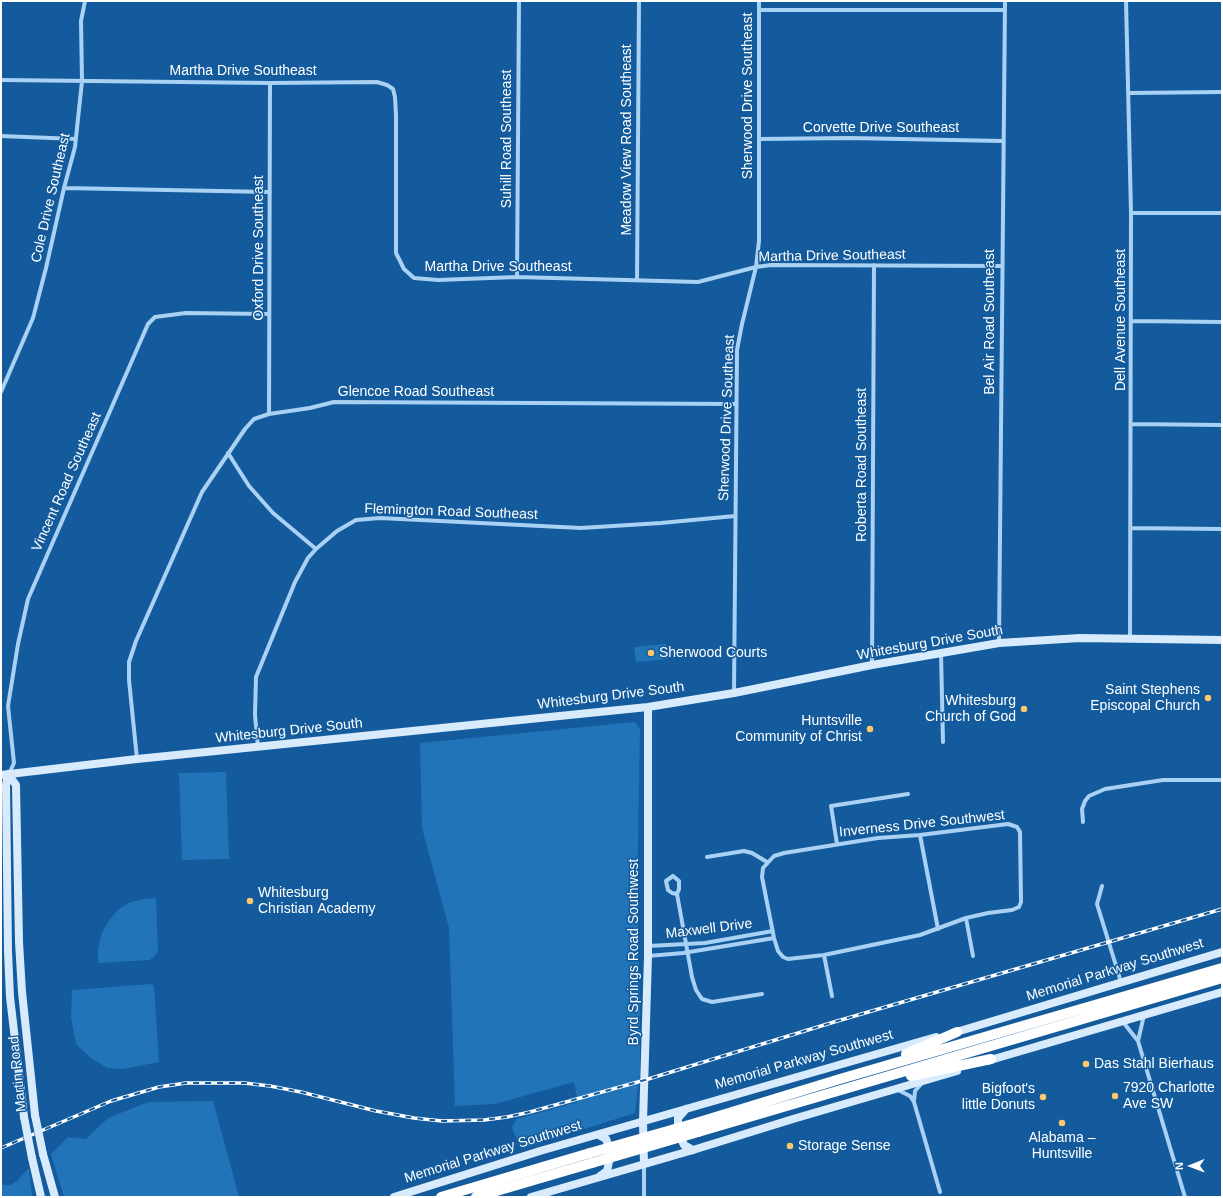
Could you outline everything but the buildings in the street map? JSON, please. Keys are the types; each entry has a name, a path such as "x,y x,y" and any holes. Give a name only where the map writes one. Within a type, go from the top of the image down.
{"highway":[{"name":"Memorial Parkway Southwest","path":"476,1197 592,1163 840,1079 1222,968"},
{"name":"Memorial Parkway Southwest","path":"442,1197 590,1153 697,1128 839,1091 1222,978"},
{"path":"840,1079 854,1071 905,1055 957,1032"},
{"path":"839,1091 991,1059"}],"main road":[{"name":"Whitesburg Drive South","path":"5,775 137,759 648,707 734,693 872,665 999,643 1080,638 1222,640"},
{"name":"Byrd Springs Road Southwest","path":"644,1164 648,956 648,707"},
{"name":"Martin Road","path":"5,775 10,998 24,1117 41,1197"},
{"name":"Martin Road","path":"5,775 16,785 19,949 35,1115 43,1154 55,1197"},
{"path":"1,800 6,809"},
{"name":"Memorial Parkway Southwest","path":"394,1197 540,1151 957,1032 1222,952"},
{"path":"531,1197 693,1150 894,1088 980,1064 991,1059 1222,992"},
{"path":"686,1109 678,1118 678,1132 684,1145 693,1150"},
{"path":"599,1135 606,1139 609,1147 610,1158 607,1171 600,1177"}],"street":[{"name":"Cole Drive Southeast","path":"1,392 33,318 75,147 82,81 81,21 85,1"},
{"name":"Suhill Road Southeast","path":"518,277 519,1"},
{"name":"Meadow View Road Southeast","path":"636,280 638,1"},
{"name":"Sherwood Drive Southeast","path":"734,693 736,404 738,350 742,324 756,267 759,241 759,1"},
{"name":"Bel Air Road Southeast","path":"999,643 1005,1"},
{"name":"Dell Avenue Southeast","path":"1126,1 1129,93 1132,320 1130,639"},
{"path":"759,10 1004,10"},
{"name":"Martha Drive Southeast","path":"1,80 270,83 377,82 387,85 392,89 395,97 396,115 396,253 404,269 414,278 438,280 518,277 698,282 756,267 771,265 1002,266"},
{"name":"Oxford Drive Southeast","path":"269,414 270,83"},
{"path":"1129,93 1222,92"},
{"path":"1,136 76,139"},
{"name":"Corvette Drive Southeast","path":"759,139 850,138 1003,141"},
{"path":"64,188 270,192"},
{"path":"1131,213 1222,213"},
{"name":"Roberta Road Southeast","path":"872,665 874,265"},
{"name":"Vincent Road Southeast","path":"5,775 14,763 8,706 18,644 28,599 148,324 155,317 186,314 269,314"},
{"path":"1132,320 1222,322"},
{"name":"Glencoe Road Southeast","path":"137,759 129,680 129,662 136,641 202,492 245,429 254,419 269,414 310,408 334,402 736,404"},
{"path":"1132,424 1222,425"},
{"path":"228,453 249,486 273,513 316,549"},
{"name":"Flemington Road Southeast","path":"258,747 256,677 295,582 308,558 316,549 337,531 356,520 380,518 581,528 661,523 735,516"},
{"path":"1131,528 1222,529"},
{"path":"941,653 943,742"},
{"path":"1083,822 1082,809 1085,801 1089,796 1105,789 1163,780 1222,780"},
{"path":"837,844 830,806 908,794"},
{"name":"Inverness Drive Southwest","path":"1008,824 1016,827 1020,832 1021,902 1019,907 1012,910 966,918 920,935 897,940 824,955 788,959 782,957 778,951 774,938 762,877 763,868 767,862 774,856 784,853 878,838 920,835 1008,824"},
{"path":"920,835 938,929"},
{"path":"707,857 744,851 752,853 767,862"},
{"path":"1102,886 1097,904 1121,982"},
{"path":"677,894 696,990 702,999 712,1002 762,994"},
{"path":"966,918 973,956"},
{"name":"Maxwell Drive","path":"648,946 705,943 773,931"},
{"path":"648,956 688,953 774,938"},
{"path":"824,955 832,996"},
{"path":"1138,1041 1144,1015"},
{"path":"1122,1021 1138,1041 1186,1197"},
{"path":"914,1102 915,1091 924,1080"},
{"path":"894,1088 910,1096 914,1102 940,1192"},
{"name":"Byrd Springs Road Southwest","path":"644,1164 644,1197"}],"shaded area":[{"name":"Sherwood Courts","path":"666,644 668,659 636,662 634,647"},
{"path":"635,722 640,729 637,901 640,993 640,1072 635,1113 521,1149 512,1128 516,1119 578,1102 574,1082 495,1104 455,1106 449,928 422,828 420,743"},
{"path":"226,772 229,859 182,860 179,773"},
{"path":"156,898 158,952 150,960 98,963 98,949 102,932 110,919 120,908 131,902"},
{"path":"151,984 154,986 159,1062 123,1069 108,1068 92,1059 76,1044 71,1017 72,990"},
{"path":"213,1101 239,1197 64,1197 51,1154 68,1137 86,1139 108,1118 148,1102"},
{"path":"29,1168 32,1197 1,1197 1,1185 10,1185 17,1181"}],"railway":[{"path":"1,1148 111,1101 159,1087 186,1083 244,1083 270,1086 301,1092 376,1111 414,1118 442,1121 484,1120 507,1117 645,1080 834,1022 1222,909"}],"place":[{"name":"Sherwood Courts","path":"651,653"},
{"name":"Saint Stephens Episcopal Church","path":"1208,698"},
{"name":"Whitesburg Church of God","path":"1024,709"},
{"name":"Huntsville Community of Christ","path":"870,729"},
{"name":"Whitesburg Christian Academy","path":"250,901"},
{"name":"Das Stahl Bierhaus","path":"1086,1064"},
{"name":"7920 Charlotte Ave SW","path":"1115,1096"},
{"name":"Bigfoot's little Donuts","path":"1043,1097"},
{"name":"Alabama – Huntsville","path":"1062,1123"},
{"name":"Storage Sense","path":"790,1146"}]}
